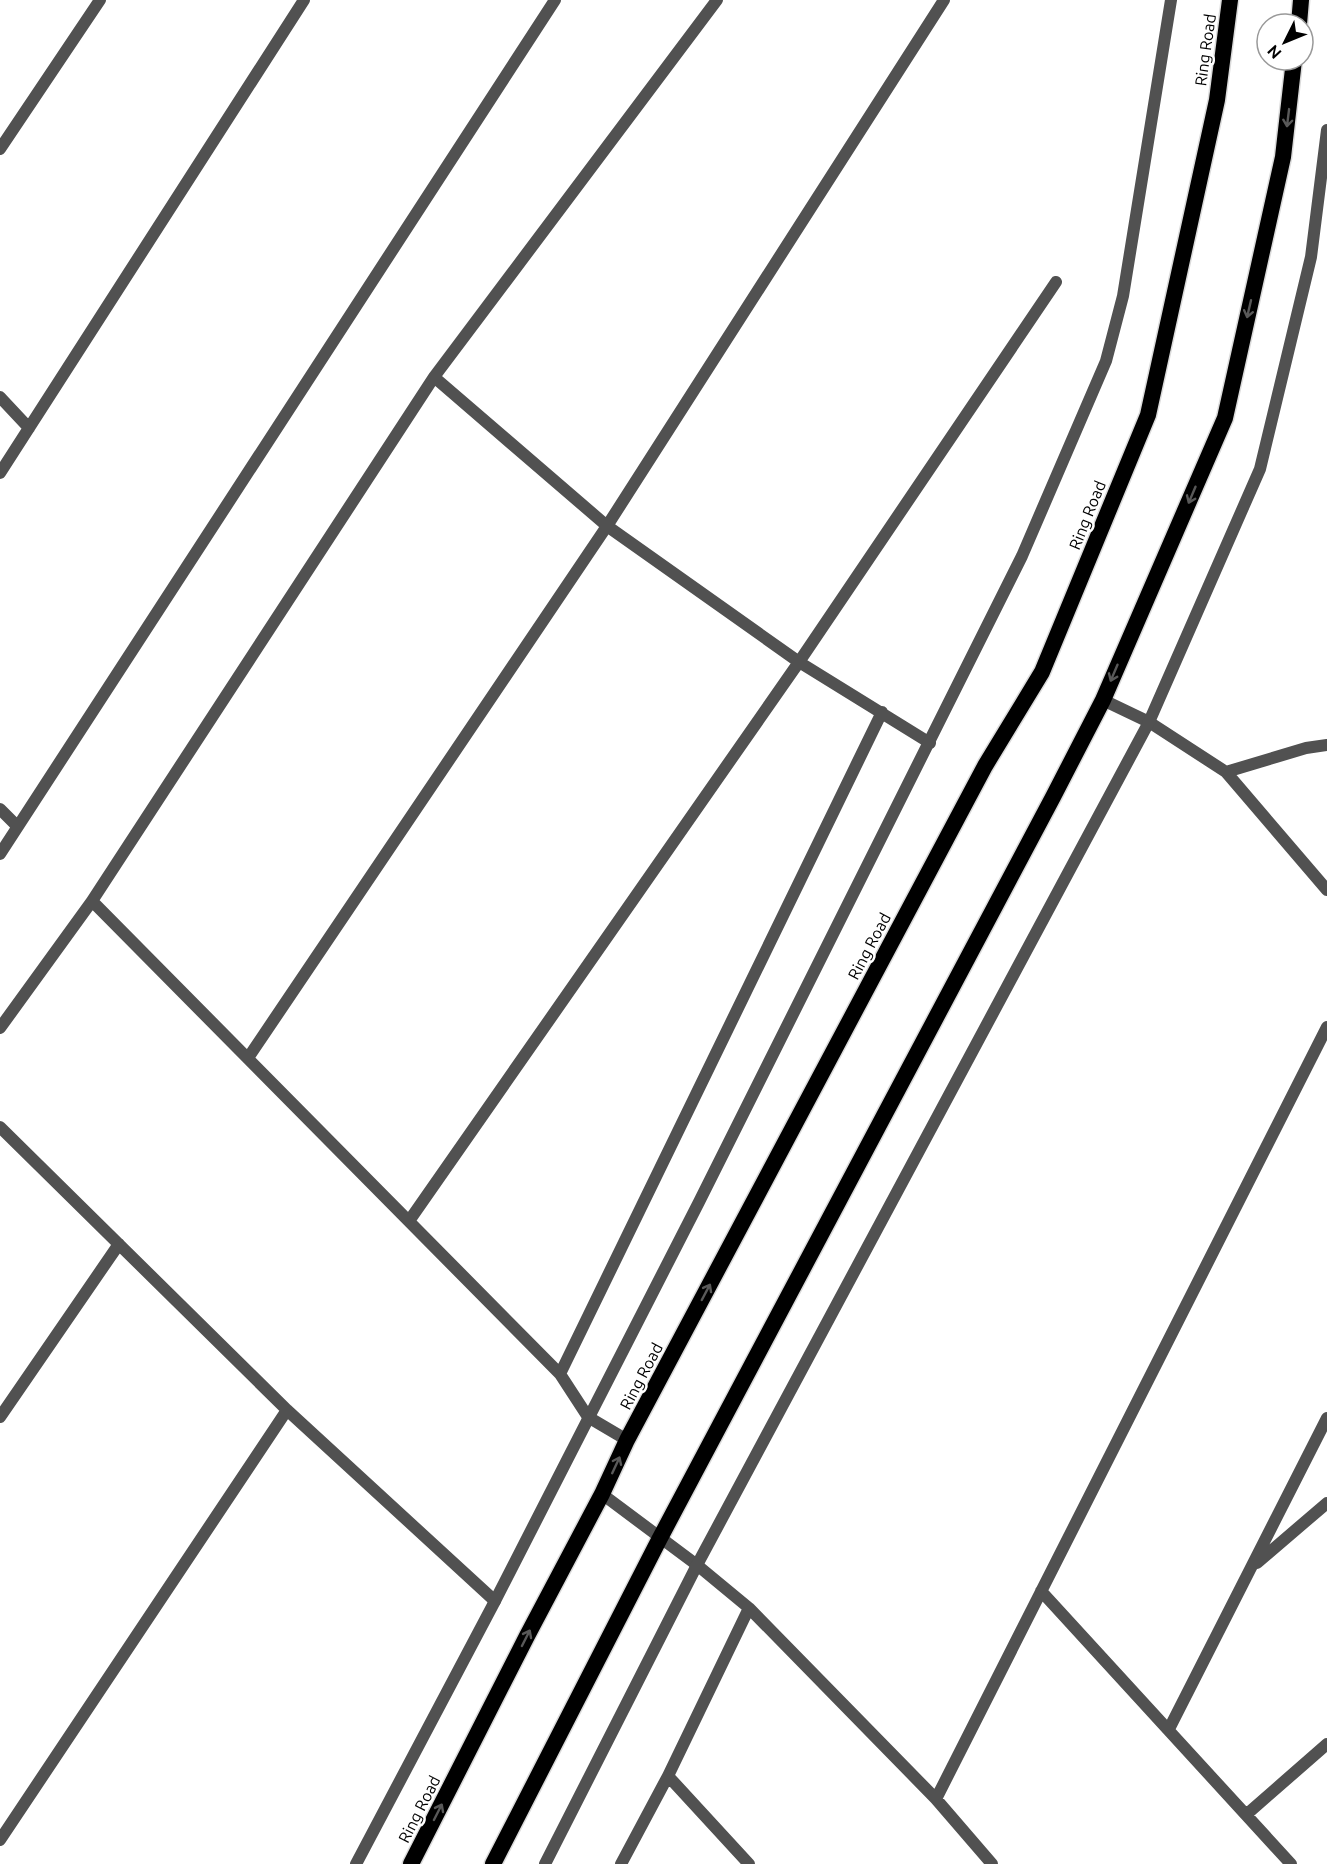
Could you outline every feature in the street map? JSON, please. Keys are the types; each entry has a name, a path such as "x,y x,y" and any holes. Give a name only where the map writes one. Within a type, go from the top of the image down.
{"highway":[{"name":"Ring Road","path":"411,1864 602,1494 627,1440 985,766 1042,672 1148,415 1216,100 1230,0"},
{"path":"493,1864 660,1538 1103,699 1225,417 1283,157 1293,72"}],"street":[{"path":"0,149 100,0"},
{"path":"0,473 304,0"},
{"path":"0,854 555,0"},
{"path":"0,1028 92,900 434,377 717,0"},
{"path":"248,1058 607,526 944,0"},
{"path":"356,1864 495,1601 699,1202 1022,556 1106,361 1123,296 1171,0"},
{"path":"545,1864 697,1565 1149,722 1260,469 1311,257 1327,130"},
{"path":"409,1221 799,662 1056,282"},
{"path":"434,377 607,526 799,662 930,743"},
{"path":"0,397 29,428"},
{"path":"1103,699 1149,722 1226,772 1327,890"},
{"path":"560,1374 882,712"},
{"path":"1226,772 1306,748 1327,745"},
{"path":"0,809 17,826"},
{"path":"92,900 560,1374 588,1417 627,1440"},
{"path":"936,1799 1327,1027"},
{"path":"0,1127 286,1410 495,1601"},
{"path":"0,1417 119,1244"},
{"path":"0,1840 286,1410"},
{"path":"1169,1729 1327,1418"},
{"path":"602,1494 697,1565 748,1608 936,1799 992,1864"},
{"path":"1251,1567 1327,1503"},
{"path":"1041,1591 1292,1864"},
{"path":"621,1864 668,1776 748,1608"},
{"path":"1247,1814 1327,1744"},
{"path":"668,1776 749,1864"}]}
